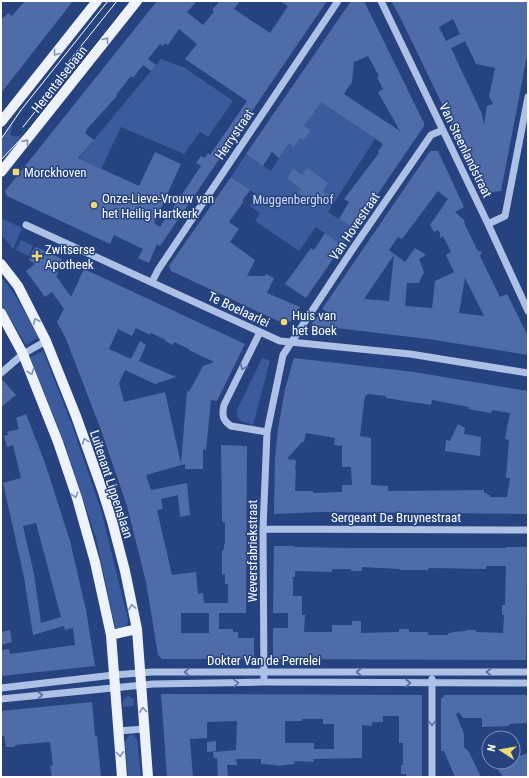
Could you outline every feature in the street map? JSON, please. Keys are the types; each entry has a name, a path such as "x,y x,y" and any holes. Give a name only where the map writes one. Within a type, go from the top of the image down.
{"main road":[{"name":"Herentalsebaan","path":"1,122 97,1"},
{"name":"Herentalsebaan","path":"1,172 137,1"},
{"name":"Luitenant Lippenslaan","path":"1,264 18,286 46,341 76,416 103,492 125,571 137,630 148,777"},
{"path":"1,313 23,354 58,442 77,498 95,562 111,635 122,777"},
{"path":"111,635 137,630"}],"street":[{"name":"Herrystraat","path":"152,282 158,270 338,1"},
{"name":"Van Steenlandstraat","path":"381,1 528,311"},
{"path":"488,224 505,216 528,97"},
{"name":"Van Hovestraat","path":"267,432 284,355 354,247 432,135 443,130"},
{"name":"Te Boelaarlei","path":"26,225 280,341 410,354 528,373"},
{"path":"260,332 224,404 222,415 224,420 231,426 267,432"},
{"path":"1,373 23,354 46,341"},
{"name":"Weversfabriekstraat","path":"264,682 263,529 267,432"},
{"name":"Sergeant De Bruynestraat","path":"263,529 528,530"},
{"path":"432,672 432,777"},
{"name":"Dokter Van de Perrelei","path":"1,688 140,673 528,672"},
{"name":"Dokter Van de Perrelei","path":"1,700 141,685 264,682 432,684 528,683"},
{"path":"118,731 144,729"}],"green space":[{"path":"161,59 185,68 233,101 208,137 200,132 184,154 121,127 101,169 79,158"},
{"name":"Muggenberghof","path":"321,101 375,139 328,212 354,229 342,246 316,227 299,251 255,221 260,213 250,206 257,195 231,177 246,154 271,171 301,124 304,126"},
{"path":"12,124 10,134 12,136 21,135 24,132 1,161 1,138"},
{"path":"1,218 22,228 13,249 1,234"},
{"path":"21,240 33,246 29,256 16,250"},
{"path":"1,277 17,298 38,337 26,345 1,304"},
{"path":"43,351 72,425 101,510 128,620 127,628 120,630 115,627 96,538 64,442 30,357"},
{"path":"262,358 270,361 253,425 239,420 237,410"},
{"path":"128,696 134,699 134,706 123,707 123,699"},
{"path":"131,735 137,739 141,777 128,777 125,743 128,736"}],"building":[{"path":"25,1 73,1 1,93 1,20 8,13 12,16"},
{"path":"157,1 197,1 187,12 203,25 214,12 212,10 220,1 240,1 234,9 270,33 288,6 280,1 327,1 160,246 157,244 149,263 138,258 143,249 114,235 110,244 7,196 5,191","holes":["179,29 197,44 185,59 247,101 210,155 208,153 205,158 201,156 196,163 201,166 160,227 154,223 181,164 155,152 139,186 78,158 94,140 85,133 87,129 117,96 116,95 131,76 133,78 143,65 151,71 156,65 148,59 160,44 163,46 165,43 168,45"]},
{"path":"351,1 364,1 424,123 424,126 354,229 339,219 349,202 344,199 379,153 378,152 383,144 321,102 304,126 311,130 304,140 300,138 294,147 289,143 279,158 272,152 263,166 246,154","holes":["368,56 379,76 377,77 383,89 378,92 400,131 344,94 352,82 354,62"]},
{"path":"391,1 528,1 528,51 501,191 485,193","holes":["453,19 460,34 446,41 439,27","465,41 476,64 495,68 489,96 493,104 487,106 484,125 482,114 451,48"]},
{"path":"430,151 438,151 464,207 455,212 464,220 478,251 482,252 480,256 500,297 507,294 528,336 528,355 428,339 311,325 319,314 327,317 329,313 322,309","holes":["438,191 448,199 430,225 434,232 438,230 440,233 440,238 443,236 451,252 446,255 454,272 435,281 432,308 405,306 407,283 419,283 424,272 419,259 426,255 415,248 405,262 389,250 398,237 402,239","394,255 389,301 364,299","465,278 484,316 459,313"]},
{"path":"307,168 328,183 323,191 332,197 325,206 311,196 308,200 298,192 301,189 287,178 293,169 302,175"},
{"path":"231,177 250,190 229,222 239,229 230,242 255,260 247,276 265,276 266,274 274,278 267,293 300,307 290,322 278,321 171,271 169,266"},
{"path":"325,233 342,246 306,298 285,284 311,248 314,250"},
{"path":"36,247 62,259 56,272 58,273 56,276 71,297 84,269 245,344 217,401 211,400 206,450 203,449 203,469 185,469 185,464 146,475 151,490 187,483 190,515 180,517 178,495 161,499 163,509 157,510 172,575 196,572 198,594 203,593 204,603 228,603 228,584 225,584 225,574 222,575 222,550 224,550 225,544 225,522 222,522 221,445 247,446 246,613 219,613 219,629 233,629 233,632 238,632 238,638 254,638 254,659 162,659 158,655 146,582 127,506 101,430 66,339 57,322 64,309 52,292 45,297 26,271 35,264 29,260 31,253","holes":["136,328 150,335 151,333 173,345 174,342 214,362 203,366 189,392 187,391 181,464 165,392 124,402 119,383 125,370 155,384 176,377 139,361 146,345 140,341 131,359 109,349 118,329 132,336","181,613 209,613 209,633 181,633"]},
{"path":"294,358 414,372 528,391 527,514 323,512 274,514 275,458 285,389","holes":["367,394 386,396 386,398 431,405 432,400 491,413 492,410 510,413 505,439 509,440 506,478 510,478 507,497 490,497 490,495 484,493 484,490 388,491 388,486 371,485 371,438 360,436 365,395 367,396","306,433 335,438 334,445 342,446 342,467 351,467 352,485 342,485 342,492 313,493 313,491 295,491 296,460 287,459 302,442 304,442"]},
{"path":"1,378 16,395 1,407"},
{"path":"26,414 45,463 70,541 86,610 95,666 1,676 1,650 9,649 10,654 75,645 73,628 65,630 64,626 33,635 24,577 3,483 21,478 13,445 7,447 4,436 8,435 7,432 19,429 16,418","holes":["36,523 61,617 41,623 34,574 23,526"]},
{"path":"458,424 465,428 464,434 481,437 480,456 445,451 446,440 450,441"},
{"path":"274,546 352,548 528,547 526,660 273,659 273,628 288,628 288,613 273,613","holes":["486,566 506,566 505,605 502,605 502,615 504,615 503,633 466,630 448,633 448,635 428,635 428,632 409,632 409,629 399,629 399,632 361,633 361,621 352,621 352,625 332,625 332,632 304,632 305,615 302,615 302,596 293,596 293,577 295,577 295,571 332,572 332,569 351,569 351,571 362,571 362,567 400,570 428,570 429,568 486,569"]},
{"path":"10,630 12,642 1,645 1,632"},
{"path":"161,694 422,695 422,777 406,777 406,774 401,774 401,765 403,765 403,743 399,743 399,716 383,716 383,722 372,722 372,726 362,725 362,758 313,759 314,762 294,761 295,764 277,766 261,764 261,759 236,759 237,765 227,765 228,777 218,777 217,758 214,758 213,752 236,750 237,721 207,722 207,738 190,739 193,777 167,777","holes":["323,719 323,724 334,724 334,749 314,749 314,743 285,743 285,721"]},
{"path":"444,695 528,695 528,723 509,724 509,726 482,727 482,718 463,718 459,712 456,714 464,734 464,747 469,752 481,777 455,777 444,751 441,751 441,698 444,697"},
{"path":"92,702 101,777 52,777 50,765 53,766 50,742 6,747 4,736 1,736 1,711"},
{"path":"216,741 216,751 207,752 207,742"},
{"path":"528,753 528,777 503,777 498,770 521,770 521,755"}],"tram line":[{"path":"1,139 21,110 108,1"},
{"path":"66,65 117,1"},
{"path":"1,160 28,131 131,1"},
{"path":"23,127 75,61"}],"place":[{"name":"Morckhoven","path":"16,172"},
{"name":"Onze-Lieve-Vrouw van het Heilig Hartkerk","path":"94,205"},
{"name":"Zwitserse Apotheek","path":"37,256"},
{"name":"Huis van het Boek","path":"284,322"}]}
